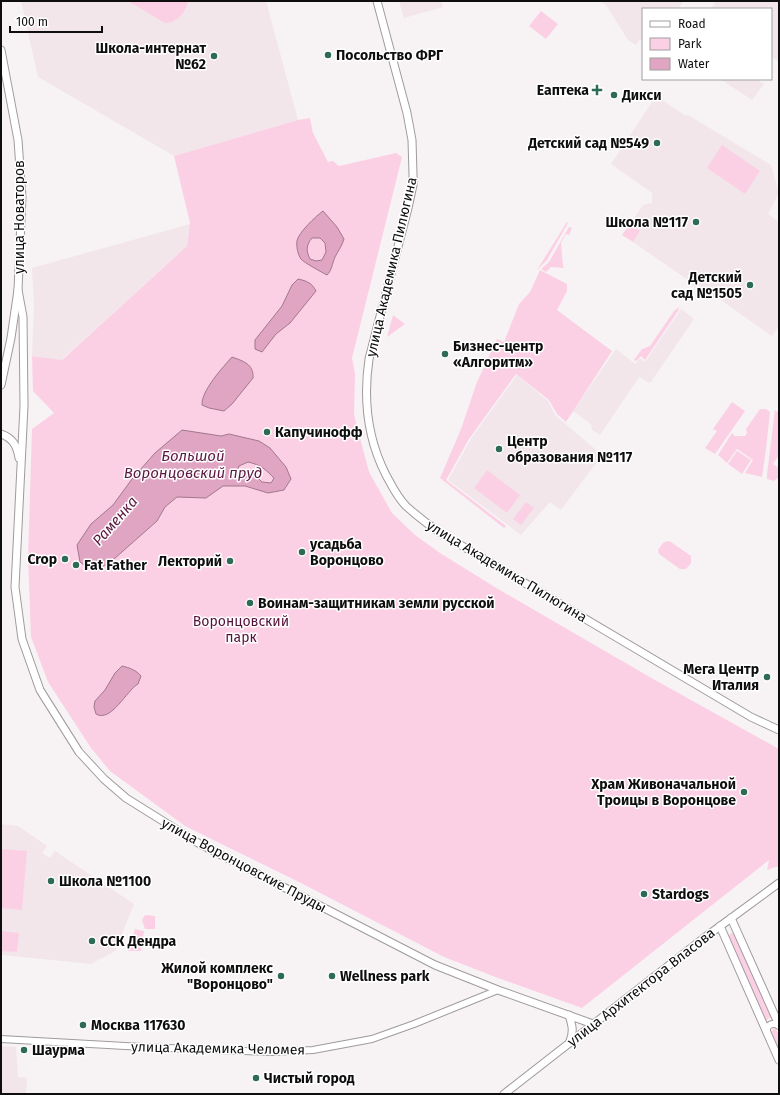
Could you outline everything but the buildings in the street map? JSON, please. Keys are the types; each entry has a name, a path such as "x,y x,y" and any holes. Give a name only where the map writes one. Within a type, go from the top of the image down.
{"street":[{"name":"улица Академика Пилюгина","path":"377,1 407,113 413,156 413,185 369,359 366,378 366,411 369,428 380,463 389,482 406,505 442,534 751,717 777,728"},
{"name":"улица Новаторов","path":"1,50 20,158 22,197 18,290 12,338 1,385"},
{"name":"улица Новаторов","path":"18,290 23,317"},
{"name":"улица Воронцовские Пруды","path":"23,317 24,406 15,587 22,639 40,690 79,752 104,779 126,798 198,843 435,965 498,990 593,1024"},
{"name":"улица Воронцовские Пруды","path":"1,434 14,442 18,449 21,466"},
{"name":"улица Архитектора Власова","path":"504,1094 570,1041 720,926 779,883"},
{"path":"731,918 779,1026"},
{"path":"720,926 779,1060"},
{"name":"улица Академика Челомея","path":"1,1039 151,1048 271,1052 313,1050 372,1039 414,1024 498,990"},
{"path":"569,1015 573,1027 573,1034 570,1041"},
{"path":"767,1033 767,1028 770,1024 779,1026"}],"shaded area":[{"path":"21,1 266,1 298,120 174,156 38,77"},
{"path":"399,1 441,1 443,7 404,18"},
{"path":"600,1 683,1 679,8 642,8 642,40 640,39 636,45 628,40 606,5"},
{"path":"716,1 779,1 779,62 772,58 772,8 712,8"},
{"path":"722,80 758,80 764,84 752,100"},
{"path":"656,96 686,116 688,115 771,165 779,193 768,214 779,222 779,326 772,336 705,289 702,292 689,283 688,280 633,242 640,231 630,224 643,205 652,203 652,193 611,164"},
{"path":"190,224 187,246 61,360 32,356 34,305 32,268"},
{"path":"681,309 694,319 650,383 639,377 600,435 592,430 591,424 573,411 616,349 635,364 640,358 645,362"},
{"path":"517,375 548,401 555,415 602,455 561,510 550,502 521,535 448,480 472,437"},
{"name":"Школа №1100","path":"1,824 18,826 47,846 42,853 50,858 55,851 134,904 115,951 91,964 1,955"},
{"path":"1,1046 16,1047 18,1077 27,1078 26,1094 1,1094"}],"green space":[{"path":"128,1 188,1 183,13 177,19 169,23 165,23"},
{"path":"541,11 558,24 546,39 529,26"},
{"name":"Воронцовский парк","path":"310,118 313,133 328,162 333,161 339,166 396,153 402,157 352,358 355,374 354,415 369,472 392,513 415,535 440,553 498,589 648,676 779,749 779,866 767,870 769,860 582,1008 444,957 299,882 185,826 110,771 91,748 48,682 31,637 28,557 32,429 54,413 33,391 32,356 62,360 187,246 190,223 174,156 298,120"},
{"path":"722,145 760,171 745,194 707,168"},
{"path":"567,222 568,223 547,260 537,270"},
{"path":"630,224 640,231 633,242 622,235"},
{"path":"569,227 572,228 569,235 566,234 561,243 564,268 551,267 546,272 541,269 549,262"},
{"path":"540,270 567,284 567,291 557,310 612,351 566,422 557,414 549,400 516,374 469,439 446,480 506,526 504,528 440,478 461,429 477,382 497,339 504,342 519,304 530,292"},
{"path":"679,307 678,311 645,360 641,356 636,361 634,360 642,349 650,346 674,311"},
{"path":"393,315 405,324 387,337"},
{"path":"732,402 745,411 715,454 705,448 717,431 713,429"},
{"path":"760,409 766,409 770,412 762,477 745,473 753,460 737,449 727,463 718,455 732,433 735,436 745,436 747,433 746,429"},
{"path":"775,410 779,413 779,455 773,464 779,468 779,477 774,481 767,479 767,474"},
{"path":"737,451 751,460 742,474 728,464"},
{"path":"487,470 520,495 507,513 474,488"},
{"path":"526,502 534,508 521,525 513,519"},
{"path":"667,541 671,542 691,556 691,563 686,569 680,569 659,554 658,550 663,543"},
{"path":"1,849 27,851 22,910 1,908"},
{"path":"145,915 155,916 155,929 145,929 142,920"},
{"path":"135,929 144,931 141,951 128,951"},
{"path":"1,931 19,933 17,952 1,951"},
{"path":"731,933 735,934 773,1018 769,1018 766,1021 728,937"},
{"path":"775,1028 779,1034 779,1052 771,1032"}],"water":[{"path":"323,211 337,227 344,239 327,275 301,259 297,248 297,241 300,234","holes":["312,238 320,238 325,243 326,252 322,260 316,261 310,259 307,251"]},
{"path":"298,279 309,283 316,291 290,323 276,334 262,352 255,349 255,340 282,306 292,285"},
{"path":"232,357 250,366 253,373 253,378 232,404 224,411 202,405 205,393 209,386"},
{"name":"Большой Воронцовский пруд","path":"182,430 221,436 229,434 259,441 270,448 286,467 291,479 284,490 268,493 245,486 223,486 206,498 177,497 165,507 157,521 114,559 101,568 88,568 80,562 77,545 91,524 113,505 132,479 155,453","holes":["248,462 256,464 268,472 274,478 271,483 262,482 256,476 237,471 239,466"]},
{"path":"122,666 137,672 141,676 138,684 113,710 102,716 96,714 94,707 95,701 105,690 115,673"}],"place":[{"name":"Посольство ФРГ","path":"328,55"},
{"name":"Школа-интернат №62","path":"214,56"},
{"name":"Еаптека","path":"597,90"},
{"name":"Дикси","path":"614,95"},
{"name":"Детский сад №549","path":"657,143"},
{"name":"Школа №117","path":"696,222"},
{"name":"Детский сад №1505","path":"750,285"},
{"name":"Бизнес-центр «Алгоритм»","path":"445,354"},
{"name":"Капучинофф","path":"267,432"},
{"name":"Центр образования №117","path":"499,449"},
{"name":"усадьба Воронцово","path":"302,552"},
{"name":"Crop","path":"65,559"},
{"name":"Лекторий","path":"230,561"},
{"name":"Fat Father","path":"76,565"},
{"name":"Воинам-защитникам земли русской","path":"250,603"},
{"name":"Мега Центр Италия","path":"767,677"},
{"name":"Храм Живоначальной Троицы в Воронцове","path":"744,792"},
{"name":"Школа №1100","path":"51,881"},
{"name":"Stardogs","path":"644,894"},
{"name":"ССК Дендра","path":"92,941"},
{"name":"Жилой комплекс \"Воронцово\"","path":"281,976"},
{"name":"Wellness park","path":"332,976"},
{"name":"Москва 117630","path":"83,1025"},
{"name":"Шаурма","path":"24,1050"},
{"name":"Чистый город","path":"256,1078"}],"water label":[{"name":"Раменка","path":"115,521"}]}
